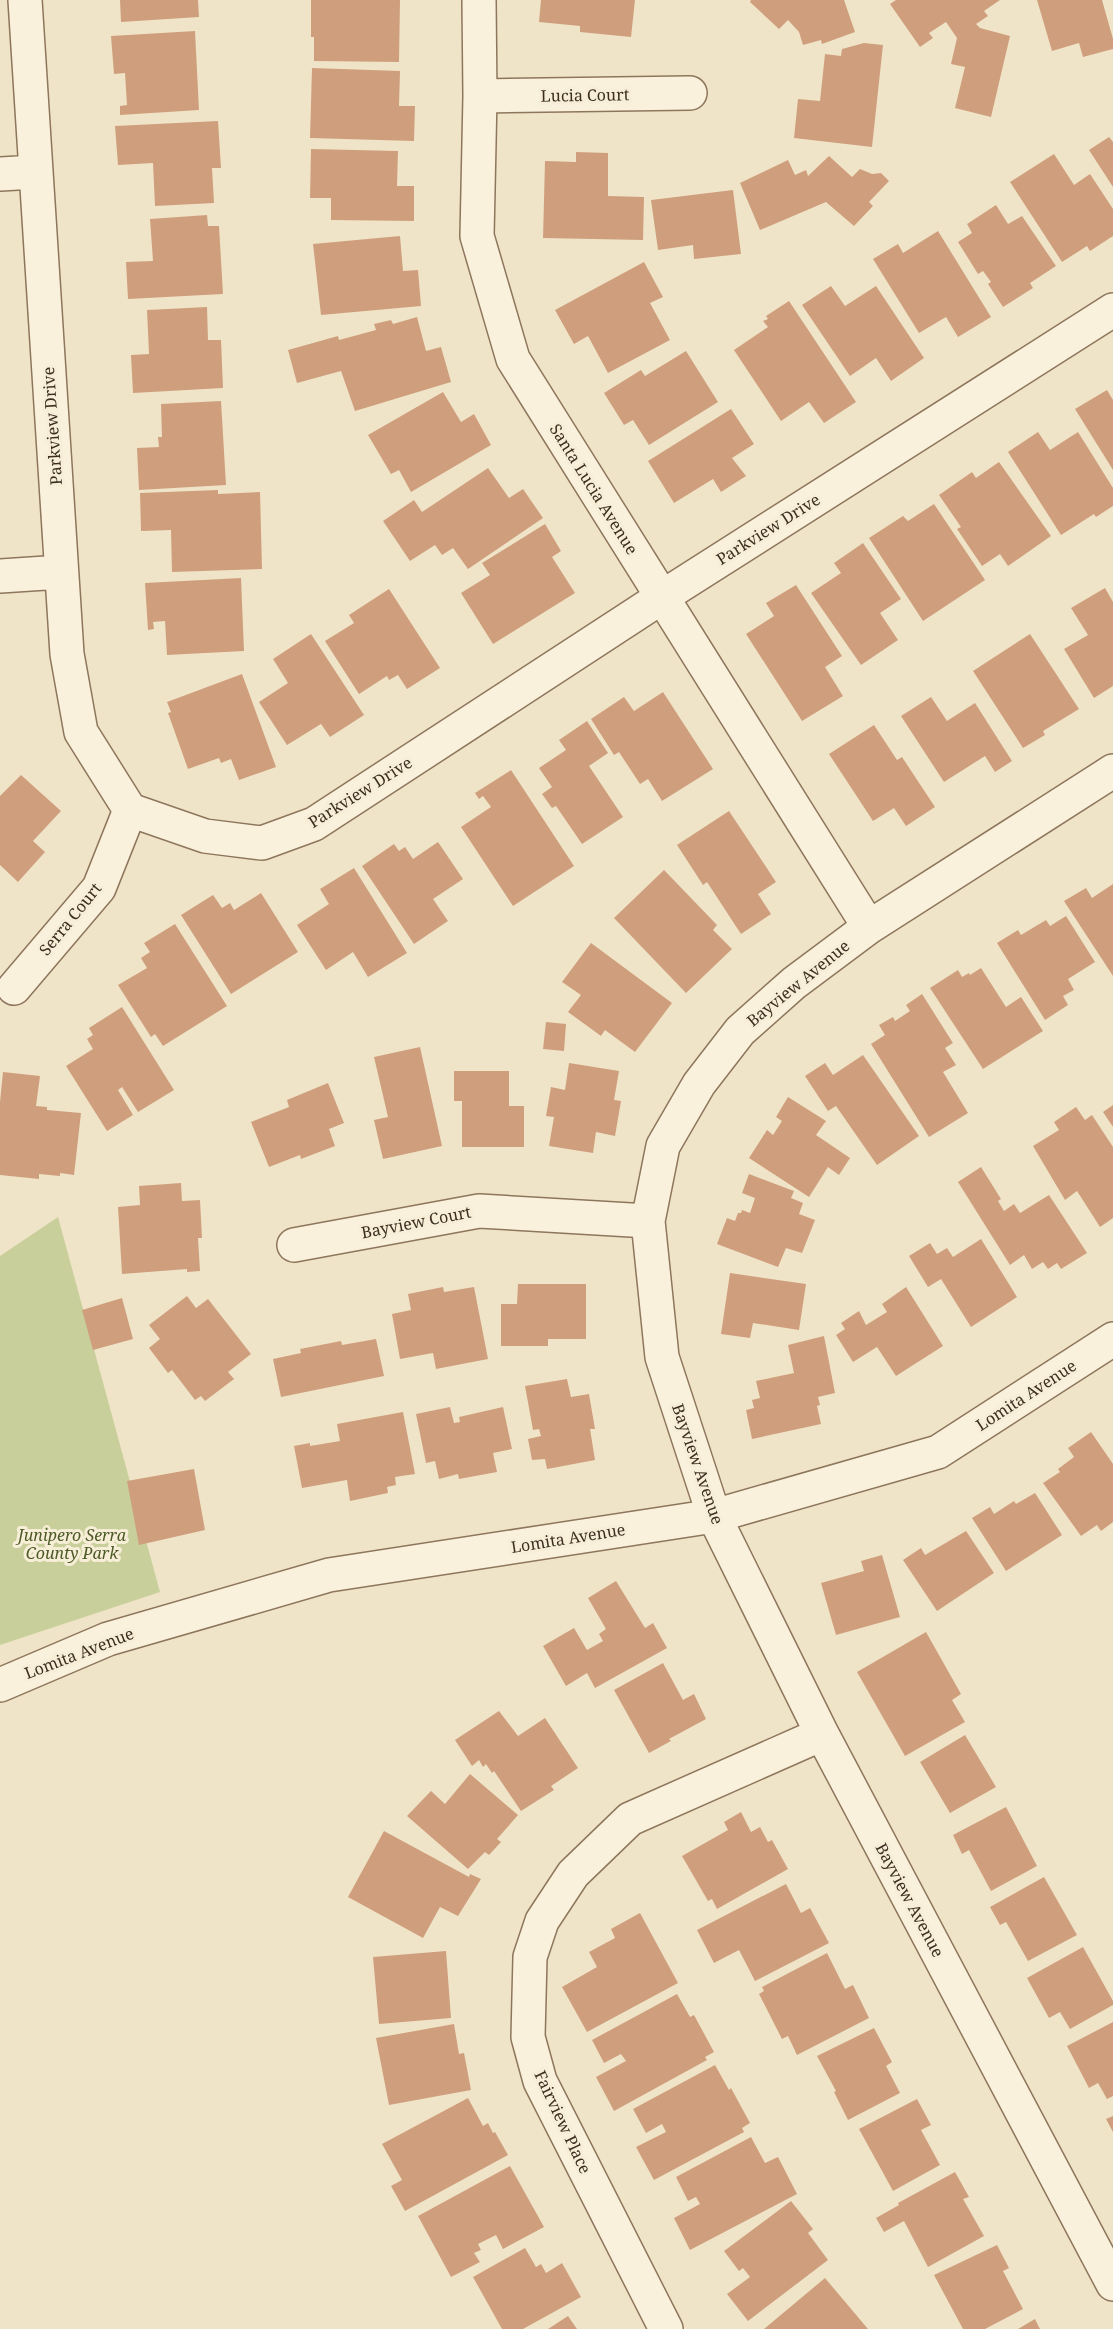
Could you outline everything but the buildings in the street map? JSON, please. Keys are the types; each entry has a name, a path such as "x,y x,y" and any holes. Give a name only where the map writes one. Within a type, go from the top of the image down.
{"street":[{"name":"Parkview Drive","path":"26,0 67,654 81,732 130,810 205,836 262,843 314,824 662,597 1113,310"},
{"name":"Santa Lucia Avenue","path":"479,0 480,96 477,236 513,359 869,927"},
{"name":"Lucia Court","path":"480,96 690,93"},
{"path":"0,174 35,172"},
{"path":"0,576 61,572"},
{"name":"Bayview Avenue","path":"1113,771 869,927 795,983 740,1031 699,1084 663,1146 648,1221 662,1357 714,1516 822,1734 1113,2284"},
{"name":"Serra Court","path":"14,988 99,888 130,810"},
{"name":"Bayview Court","path":"294,1245 479,1211 648,1221"},
{"name":"Lomita Avenue","path":"0,1685 108,1639 329,1575 714,1516 938,1452 1113,1339"},
{"name":"Fairview Place","path":"666,2329 540,2081 528,2037 530,1957 542,1921 573,1874 630,1819 822,1734"}],"green space":[{"name":"Junipero Serra County Park","path":"58,1217 160,1592 0,1645 0,1256"}]}
